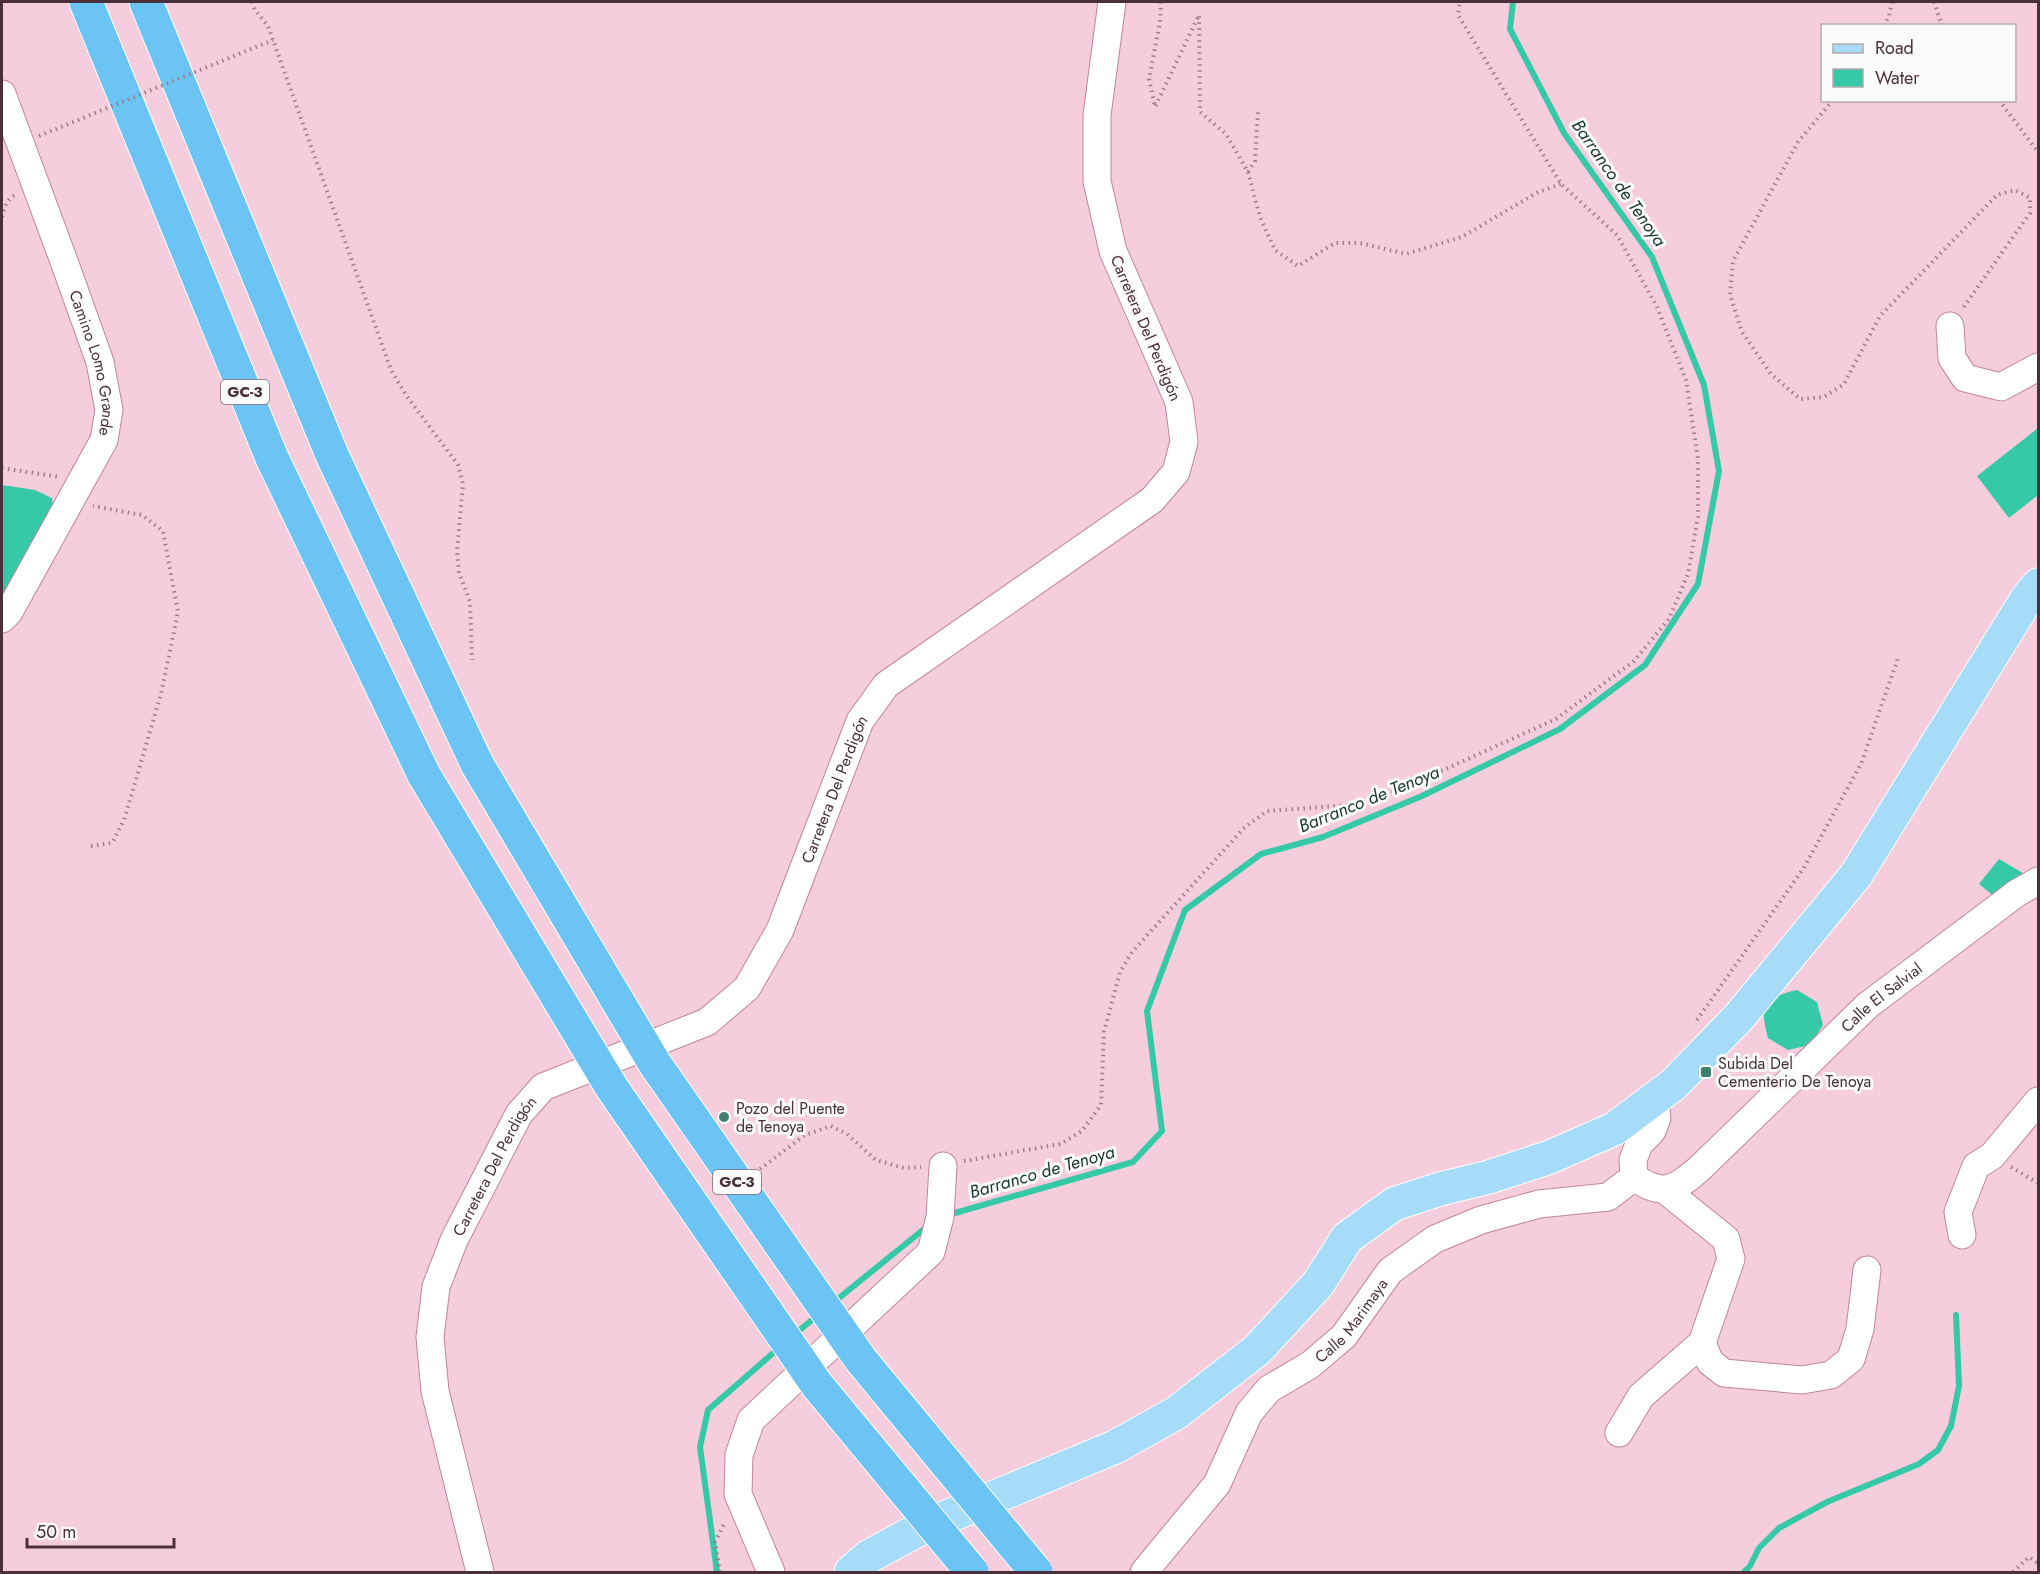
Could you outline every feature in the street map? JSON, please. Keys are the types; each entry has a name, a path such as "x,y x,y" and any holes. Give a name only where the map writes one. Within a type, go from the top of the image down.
{"highway":[{"name":"GC-3","path":"86,2 272,458 424,774 612,1088 817,1385 972,1572"},
{"name":"GC-3","path":"146,2 332,455 477,764 662,1074 861,1360 1036,1572"}],"main road":[{"path":"851,1572 868,1557 925,1526 1115,1448 1176,1413 1257,1350 1318,1284 1347,1238 1394,1204 1440,1189 1489,1178 1550,1157 1614,1129 1674,1084 1739,1017 1856,875 2028,597 2038,585"}],"street":[{"name":"Carretera Del Perdigón","path":"480,1572 435,1391 430,1337 436,1287 454,1240 519,1114 543,1087 707,1022 747,988 780,930 860,721 886,685 1152,500 1176,472 1184,441 1179,402 1113,251 1097,181 1096,115 1112,2"},
{"name":"Camino Lomo Grande","path":"2,94 100,362 109,410 104,440 9,612 2,619"},
{"path":"1950,326 1952,358 1965,378 2001,387 2038,367"},
{"name":"Calle El Salvial","path":"1665,1190 1680,1186 1700,1168 1868,1005 2017,893 2038,881"},
{"path":"1619,1433 1641,1396 1702,1343 1731,1259 1726,1239 1665,1190 1648,1187 1634,1177 1633,1160 1639,1144 1652,1131 1657,1118 1655,1098"},
{"path":"1962,1235 1958,1212 1976,1166 1992,1156 2038,1101"},
{"path":"771,1572 738,1494 739,1455 751,1420 931,1252 940,1217 943,1166"},
{"name":"Calle Marimaya","path":"1144,1572 1216,1484 1249,1413 1269,1389 1310,1365 1344,1336 1390,1271 1435,1239 1481,1220 1539,1204 1608,1197 1634,1177"},
{"path":"1702,1343 1710,1362 1724,1373 1802,1380 1832,1375 1851,1359 1860,1329 1867,1270"}],"path":[{"path":"252,2 255,10 268,26 391,370 406,395 458,465 463,484 457,551 459,572 470,603 472,660"},
{"path":"1161,2 1160,22 1149,79 1155,107 1199,15 1200,112 1226,135 1248,172 1260,217 1275,250 1298,266 1335,243 1360,243 1406,254 1462,237 1538,192 1561,184"},
{"path":"752,1175 805,1135 831,1126 848,1134 876,1160 904,1168 943,1166 1060,1144 1082,1131 1101,1105 1104,1032 1120,972 1132,952 1244,828 1267,811 1350,805 1408,786 1556,719 1634,661 1669,619 1688,574 1698,517 1698,459 1686,380 1657,307 1617,236 1561,184 1458,15 1460,2"},
{"path":"1885,24 1892,2"},
{"path":"1934,2 1941,24"},
{"path":"39,136 273,40"},
{"path":"1831,102 1798,142 1733,261 1730,295 1742,332 1772,374 1800,399 1824,397 1844,384 1880,316 1997,195 2015,190 2030,198 2030,213 1950,326"},
{"path":"2000,102 2038,152"},
{"path":"1248,172 1255,161 1257,112"},
{"path":"2,468 58,477 75,494 142,515 164,531 178,612 161,694 124,820 112,843 91,846"},
{"path":"1694,1025 1808,860 1861,764 1898,658"},
{"path":"1992,1156 2038,1183"},
{"path":"720,1572 715,1542 738,1494"},
{"path":"2013,1572 2029,1557 2038,1563"}],"water":[{"path":"2038,428 2038,495 2009,518 1977,476"},
{"path":"2,485 35,490 52,498 54,514 8,600 2,595"},
{"path":"1999,859 2028,876 1996,898 1979,884"},
{"path":"1797,990 1817,1002 1823,1025 1810,1045 1788,1050 1768,1038 1764,1010 1766,1004 1777,996"}],"waterway":[{"name":"Barranco de Tenoya","path":"948,1215 1133,1162 1162,1131 1147,1011 1185,910 1261,854 1323,837 1422,796 1560,729 1645,665 1698,584 1719,471 1704,385 1652,257 1564,133 1510,29 1513,2"},
{"name":"Barranco de Tenoya","path":"834,1302 929,1225"},
{"name":"Barranco de Tenoya","path":"795,1334 819,1314"},
{"path":"1744,1572 1750,1566 1759,1548 1779,1528 1827,1502 1919,1464 1938,1450 1951,1426 1959,1386 1956,1315"},
{"name":"Barranco de Tenoya","path":"717,1572 700,1447 708,1410 780,1347"}],"place":[{"name":"Subida Del Cementerio De Tenoya","path":"1706,1072"},
{"name":"Pozo del Puente de Tenoya","path":"724,1117"}]}
